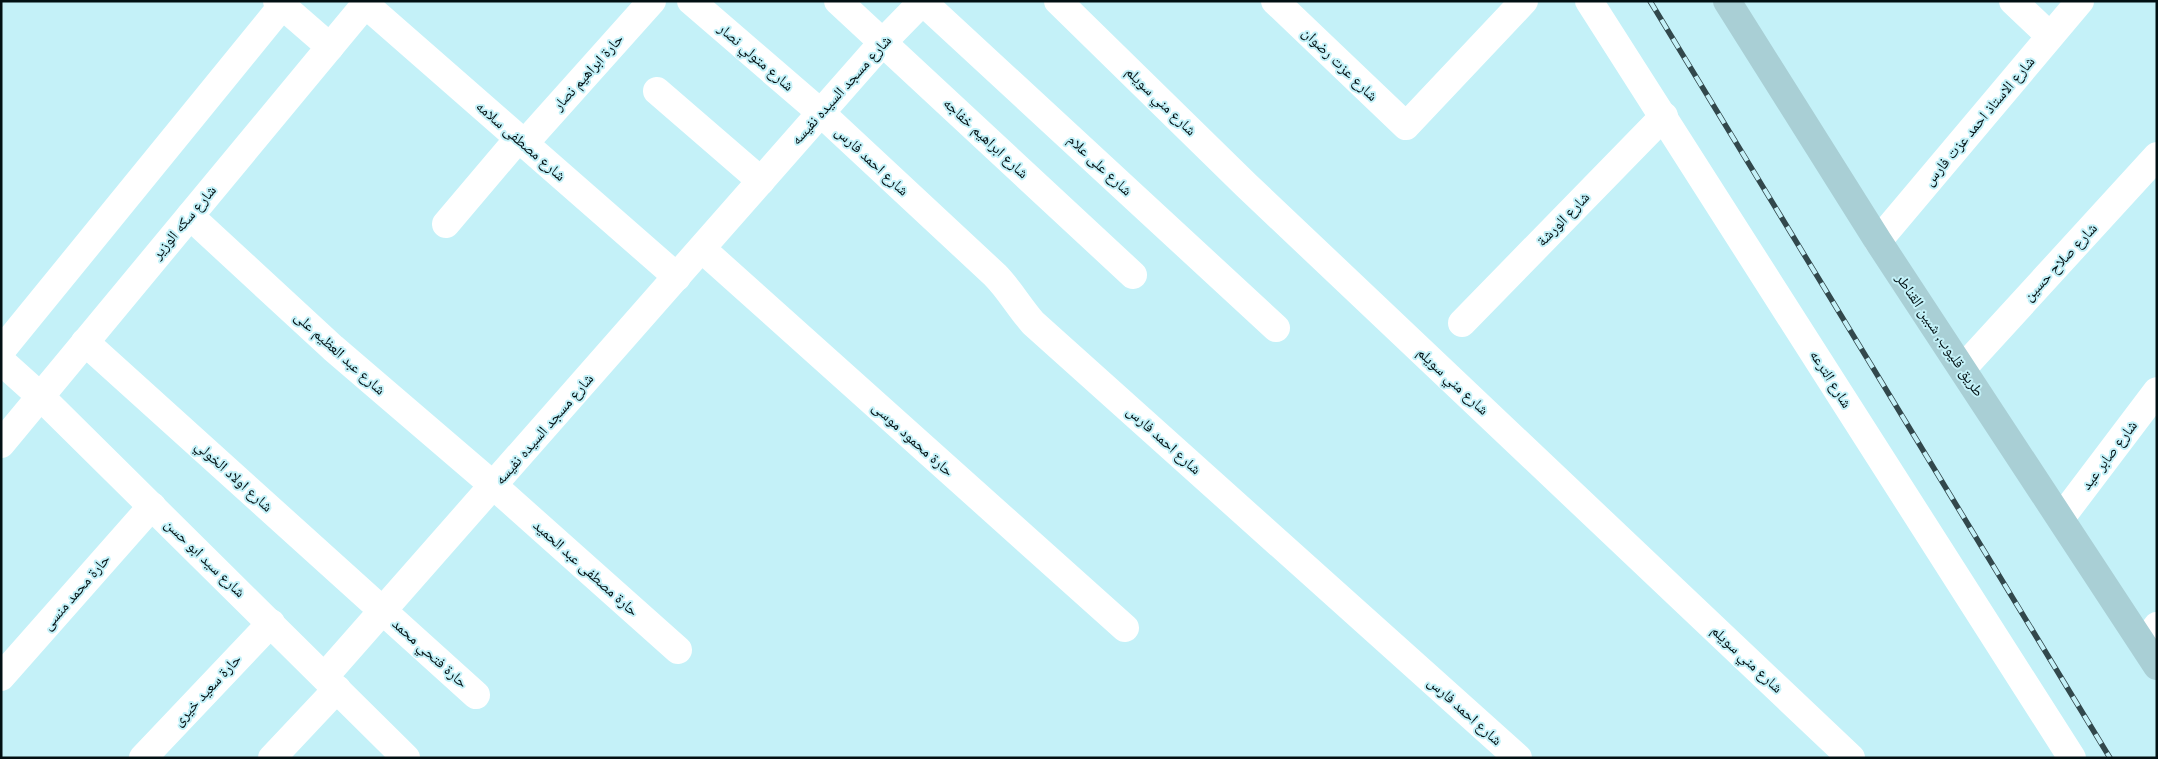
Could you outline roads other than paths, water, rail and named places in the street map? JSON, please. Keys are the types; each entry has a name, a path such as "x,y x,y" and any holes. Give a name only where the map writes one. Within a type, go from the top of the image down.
{"main road":[{"name":"طريق قليوب, شبين القناطر","path":"1727,1 1878,242 2061,518 2152,645"}],"street":[{"name":"حارة ابراهيم نصار","path":"446,224 652,1"},
{"name":"شارع متولي نصار","path":"691,1 821,113"},
{"name":"شارع ابراهيم خفاجه","path":"838,1 1133,275"},
{"name":"شارع مني سويلم","path":"1058,1 1261,198 1851,758"},
{"name":"شارع عزت رضوان","path":"1275,1 1406,126 1524,1"},
{"name":"شارع الترعه","path":"1589,1 2072,758"},
{"path":"2014,1 2050,36"},
{"name":"شارع الاستاذ احمد عزت فارس","path":"1878,242 2080,1"},
{"name":"شارع مسجد السيده نفيسه","path":"272,758 384,610 883,42 923,2"},
{"name":"شارع على علام","path":"923,2 1276,328"},
{"path":"1,351 282,3 330,47"},
{"name":"شارع مصطفى سلامه","path":"367,3 677,277"},
{"name":"شارع سكه الوزير","path":"1,444 367,3"},
{"path":"657,91 761,181"},
{"name":"شارع احمد فارس","path":"821,113 995,274 1033,323 1518,758"},
{"name":"شارع الورشة","path":"1462,323 1664,116"},
{"name":"شارع صلاح حسين","path":"1963,368 2157,156"},
{"name":"شارع عبد العظيم على","path":"190,216 333,348 494,486"},
{"name":"حارة محمود موسى","path":"702,249 1125,628"},
{"name":"شارع اولاد الخولي","path":"85,342 384,610"},
{"name":"شارع سيد ابو حسن","path":"1,361 40,396 406,758"},
{"name":"شارع صابر عيد","path":"2061,518 2157,391"},
{"name":"حارة مصطفى عبد الحميد","path":"494,486 678,650"},
{"name":"حارة محمد منسى","path":"1,677 152,506"},
{"name":"حارة فتحي محمد","path":"384,610 476,695"},
{"name":"حارة سعيد خيرى","path":"144,758 271,623"}],"railway":[{"path":"1650,1 2110,758"}]}
